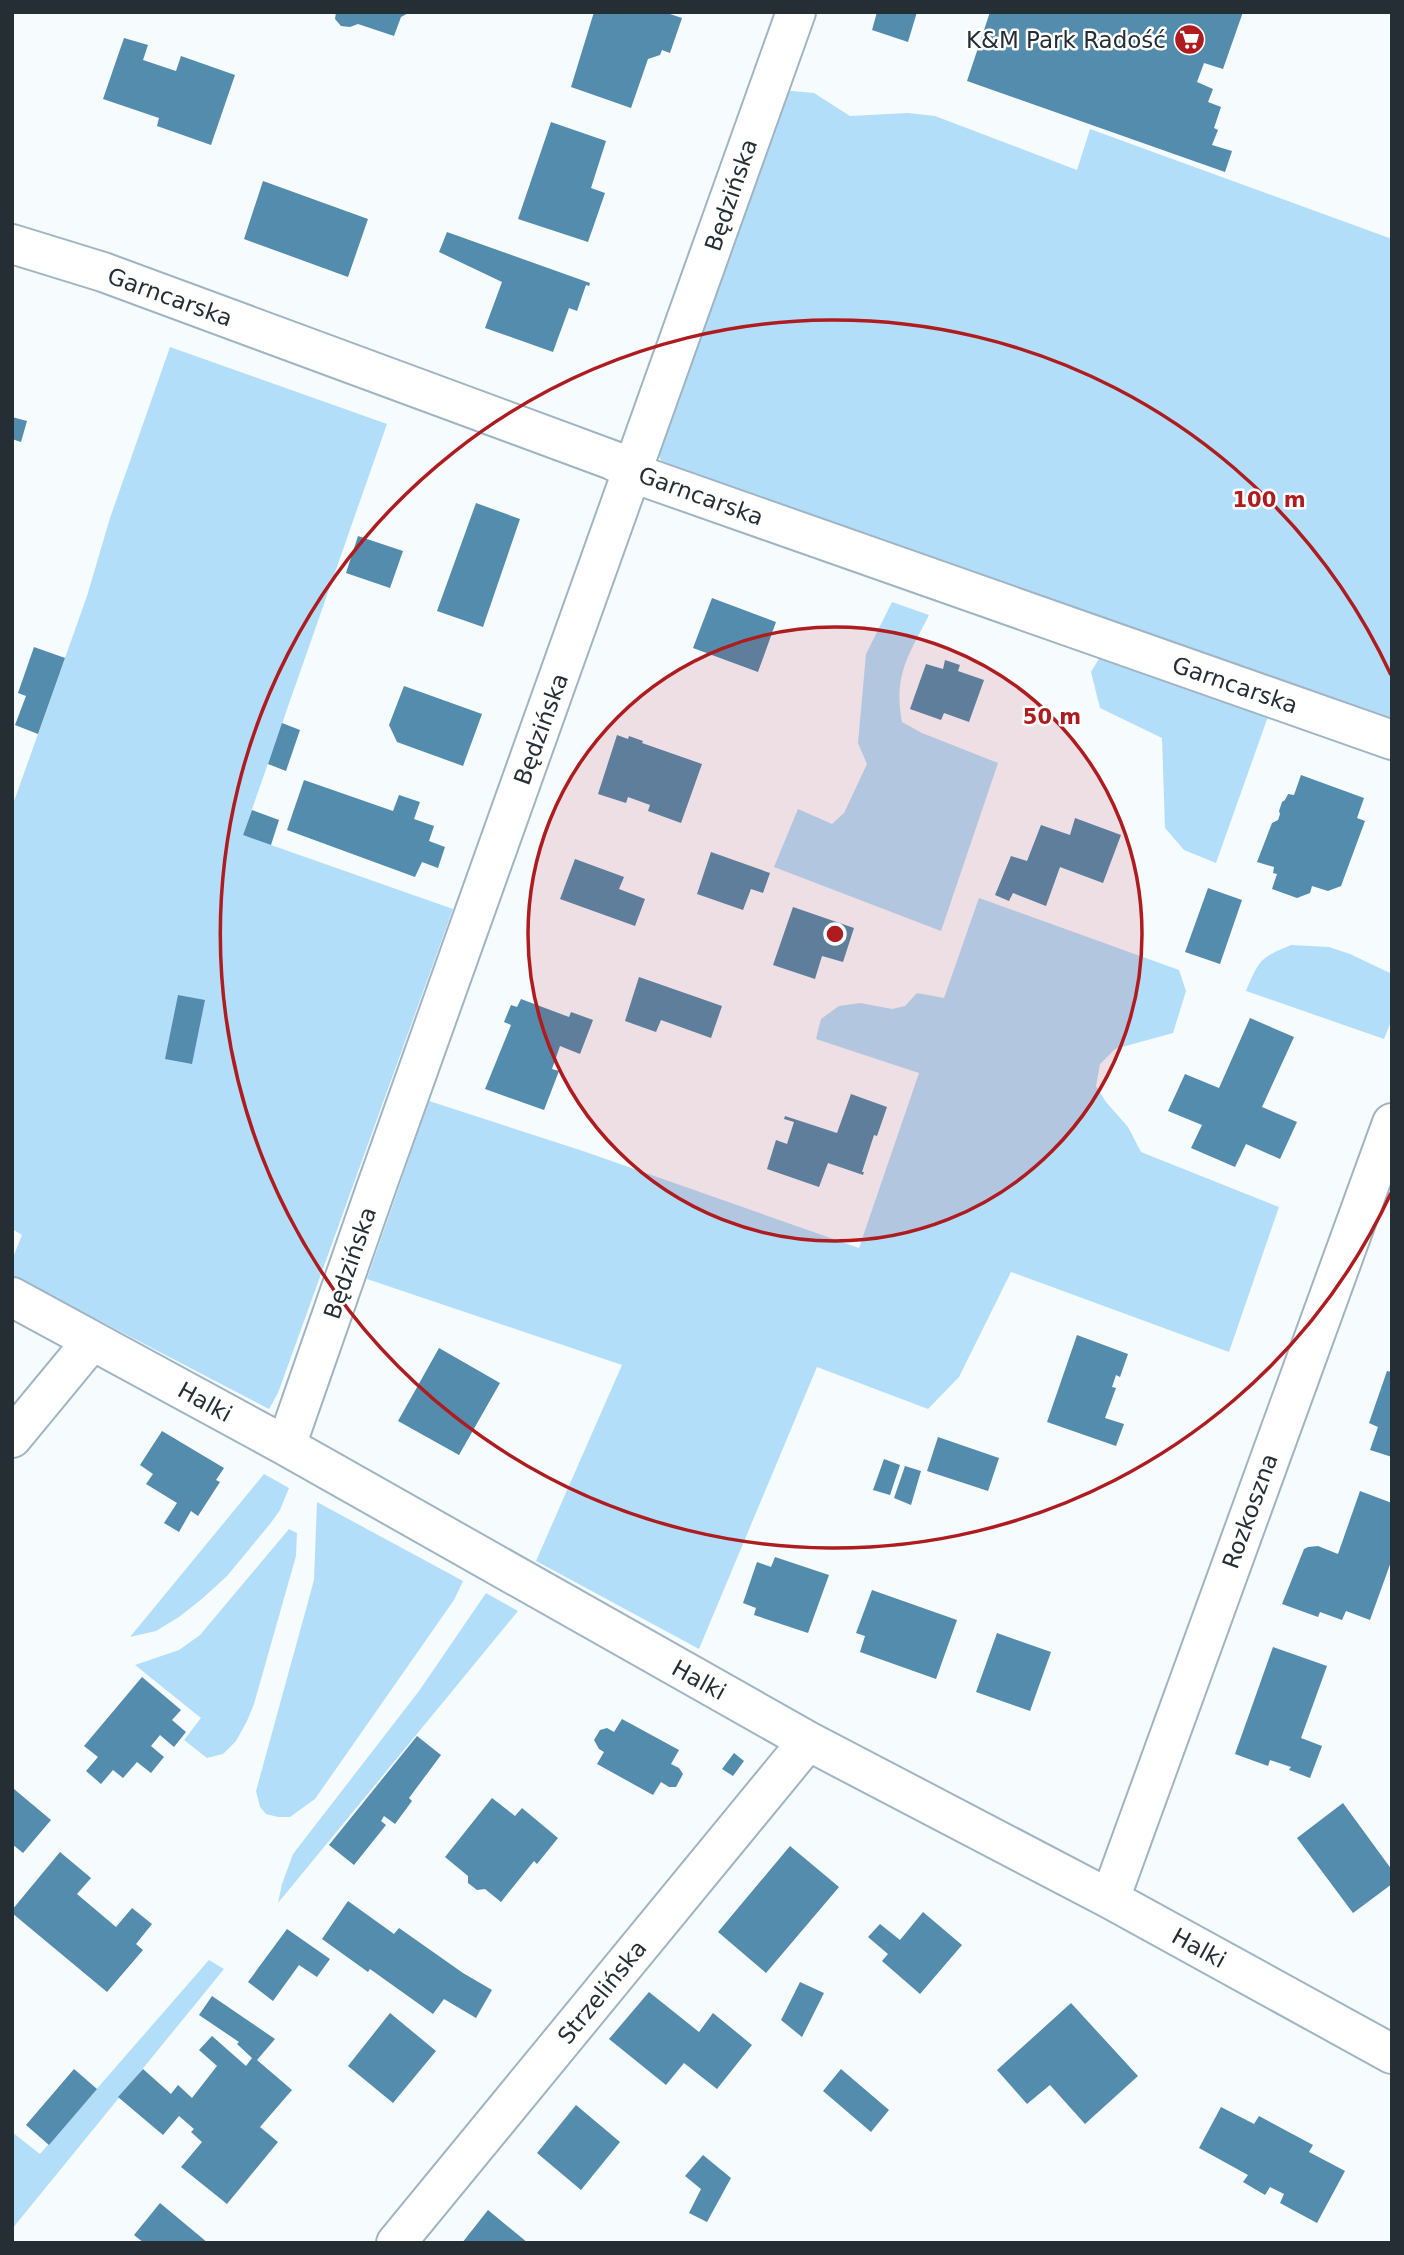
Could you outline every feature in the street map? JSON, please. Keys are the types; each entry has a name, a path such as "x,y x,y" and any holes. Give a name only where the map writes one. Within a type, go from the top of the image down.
{"street":[{"name":"Będzińska","path":"286,1446 796,12"},
{"name":"Garncarska","path":"12,244 116,277 611,460 648,478 1392,740"},
{"name":"Rozkoszna","path":"1110,1899 1392,1123"},
{"name":"Halki","path":"12,1297 286,1446 808,1741 1110,1899 1392,2054"},
{"path":"12,1438 92,1341"},
{"name":"Strzelińska","path":"396,2243 808,1741"}],"shaded area":[{"path":"781,90 814,93 850,116 908,113 935,116 1077,170 1090,129 1392,239 1392,723 666,469 656,451"},
{"path":"170,347 387,424 243,835 453,909 278,1393 269,1409 12,1275 12,1260 22,1235 12,1229 12,807 87,596 110,518"},
{"path":"892,602 929,615 909,654 901,678 902,722 922,733 998,763 941,931 774,867 798,809 832,824 844,813 867,764 858,743 866,654"},
{"path":"1103,652 1270,711 1216,863 1184,850 1165,828 1162,738 1100,708 1091,672"},
{"path":"979,898 1179,970 1186,991 1173,1033 1115,1049 1100,1064 1096,1086 1128,1127 1141,1152 1279,1207 1229,1352 1011,1272 959,1377 928,1409 817,1367 699,1649 536,1561 622,1365 367,1279 429,1101 583,1151 859,1248 919,1073 816,1039 821,1019 839,1006 860,1003 892,1009 905,1006 917,993 944,998"},
{"path":"1291,945 1329,947 1392,974 1392,1019 1384,1039 1246,991 1261,962 1272,953"},
{"path":"264,1474 289,1488 280,1510 270,1524 227,1576 203,1598 156,1631 130,1637"},
{"path":"317,1502 463,1581 454,1600 315,1799 290,1817 278,1817 266,1814 260,1807 256,1791 314,1580"},
{"path":"289,1529 297,1533 296,1556 254,1704 236,1741 223,1754 207,1758 184,1740 201,1718 135,1665 179,1650 200,1635"},
{"path":"486,1593 518,1611 278,1903 293,1854 419,1691"},
{"path":"209,1960 224,1969 12,2229 12,2132 40,2154"}],"building":[{"path":"336,12 410,12 401,17 394,36 358,24 341,26 335,19"},
{"path":"594,12 664,12 682,18 670,53 662,50 660,55 648,59 631,108 571,87"},
{"path":"877,12 917,12 908,42 872,30"},
{"path":"990,12 1243,12 1223,69 1204,63 1197,82 1213,89 1208,102 1221,107 1214,128 1218,130 1212,145 1232,151 1225,172 967,81"},
{"path":"124,38 148,45 143,60 176,71 181,56 235,75 211,145 157,126 159,118 103,99"},
{"path":"551,122 606,141 591,188 605,193 588,242 518,219"},
{"path":"263,181 368,219 348,277 244,239"},
{"path":"447,232 590,283 589,286 586,285 577,311 569,308 553,352 485,328 502,282 439,252"},
{"path":"12,417 27,421 21,442 12,439"},
{"path":"476,503 520,519 483,627 437,611"},
{"path":"358,536 403,551 390,588 346,573"},
{"path":"712,598 776,622 758,672 693,648"},
{"path":"34,647 65,658 38,734 15,725 26,696 18,693"},
{"path":"945,660 960,665 958,671 984,680 969,722 944,713 941,720 910,709 926,664 943,669"},
{"path":"404,686 482,714 463,766 397,742 389,725"},
{"path":"282,723 300,730 286,771 268,764"},
{"path":"617,735 628,739 629,736 702,764 681,823 648,811 650,805 628,797 626,803 598,794"},
{"path":"1301,775 1364,798 1357,818 1365,821 1341,886 1328,891 1312,886 1310,893 1297,898 1272,889 1277,874 1273,873 1274,867 1257,862 1272,823 1278,820 1282,802 1288,794 1294,795"},
{"path":"304,780 393,811 399,795 420,802 414,819 434,826 429,841 445,847 438,868 422,862 415,877 287,830"},
{"path":"252,810 279,820 271,845 243,835"},
{"path":"1075,818 1121,835 1103,883 1060,867 1046,906 1013,893 1009,901 995,895 1011,856 1027,861 1041,825 1070,835"},
{"path":"711,852 770,873 763,893 751,889 743,910 697,894"},
{"path":"575,859 624,877 619,889 645,899 635,926 560,899"},
{"path":"1208,888 1242,900 1220,964 1185,952"},
{"path":"793,907 854,928 843,962 822,956 815,979 773,965"},
{"path":"639,977 722,1006 711,1038 661,1020 656,1032 625,1021"},
{"path":"178,995 205,1000 192,1064 165,1059"},
{"path":"521,999 569,1017 571,1012 593,1020 580,1054 560,1046 552,1069 559,1071 544,1110 485,1089 511,1025 504,1022 511,1005 517,1007"},
{"path":"1250,1018 1294,1037 1262,1107 1297,1122 1280,1159 1246,1144 1235,1167 1191,1148 1202,1125 1168,1111 1185,1074 1219,1088"},
{"path":"851,1094 887,1107 877,1136 874,1135 863,1175 828,1163 819,1187 767,1169 776,1140 787,1144 794,1122 784,1119 785,1116 837,1133"},
{"path":"1077,1335 1128,1354 1120,1377 1116,1375 1112,1387 1116,1388 1105,1418 1124,1424 1116,1446 1047,1422"},
{"path":"439,1348 500,1383 459,1455 398,1421"},
{"path":"1387,1371 1392,1372 1392,1457 1370,1450 1378,1427 1369,1423"},
{"path":"162,1431 224,1468 216,1480 220,1482 198,1516 191,1511 179,1532 164,1523 177,1503 146,1484 153,1474 140,1465"},
{"path":"938,1437 999,1458 988,1491 927,1471"},
{"path":"884,1459 900,1465 890,1495 873,1490"},
{"path":"905,1466 921,1471 911,1505 894,1498"},
{"path":"1360,1491 1392,1503 1392,1559 1370,1620 1346,1611 1342,1620 1320,1612 1318,1617 1282,1604 1304,1549 1318,1546 1338,1554"},
{"path":"775,1557 829,1575 808,1633 754,1615 756,1608 743,1603 757,1562 771,1567"},
{"path":"872,1590 957,1620 936,1679 860,1652 865,1636 856,1633"},
{"path":"997,1633 1051,1652 1030,1711 976,1692"},
{"path":"1273,1647 1327,1666 1301,1738 1322,1746 1310,1778 1289,1770 1291,1767 1270,1760 1268,1766 1235,1754"},
{"path":"142,1677 181,1710 172,1720 186,1732 174,1747 160,1735 151,1746 164,1757 151,1773 137,1762 123,1778 113,1770 101,1784 86,1771 98,1757 84,1746"},
{"path":"622,1719 679,1750 671,1764 683,1774 676,1787 669,1787 661,1782 653,1795 597,1764 604,1752 594,1740 600,1730 607,1728 614,1732"},
{"path":"417,1736 441,1755 409,1798 412,1801 395,1824 384,1816 381,1821 386,1825 354,1865 329,1845"},
{"path":"734,1753 744,1761 733,1776 722,1769"},
{"path":"14,1789 51,1820 23,1853 12,1844"},
{"path":"492,1798 515,1816 522,1808 558,1838 537,1864 534,1861 501,1902 485,1889 477,1890 468,1883 468,1876 445,1857"},
{"path":"1343,1803 1392,1870 1392,1884 1353,1913 1297,1838"},
{"path":"790,1846 839,1887 766,1973 718,1932"},
{"path":"60,1852 91,1878 77,1894 116,1927 132,1908 152,1924 136,1944 143,1950 107,1992 12,1913"},
{"path":"348,1901 394,1934 399,1928 492,1990 476,2018 444,1999 433,2014 322,1939"},
{"path":"923,1912 962,1945 920,1994 882,1961 888,1954 868,1937 880,1924 900,1940"},
{"path":"287,1929 330,1959 317,1977 299,1965 273,2001 248,1982"},
{"path":"800,1982 824,1993 802,2037 781,2020"},
{"path":"649,1992 699,2032 713,2013 752,2045 717,2089 684,2063 666,2085 609,2039"},
{"path":"212,1996 275,2039 257,2060 292,2090 260,2127 278,2142 227,2204 181,2167 202,2142 191,2132 194,2129 179,2116 163,2135 118,2097 143,2069 171,2094 178,2085 192,2098 217,2066 199,2050 212,2036 246,2066 252,2058 237,2044 239,2042 199,2015"},
{"path":"1071,2003 1138,2076 1085,2124 1050,2085 1027,2104 997,2070"},
{"path":"390,2013 436,2051 393,2103 348,2066"},
{"path":"74,2069 97,2089 49,2145 26,2125"},
{"path":"841,2069 889,2110 871,2132 823,2091"},
{"path":"576,2105 620,2142 581,2190 537,2153"},
{"path":"1221,2107 1254,2124 1259,2116 1313,2145 1309,2152 1345,2171 1317,2223 1280,2203 1284,2194 1270,2187 1265,2195 1243,2182 1248,2175 1199,2148"},
{"path":"703,2155 731,2178 707,2222 689,2213 701,2189 685,2176"},
{"path":"160,2203 208,2243 144,2243 134,2235"},
{"path":"488,2210 528,2243 462,2243"}],"place":[{"name":"K&M Park Radość","path":"1189,40"}]}
